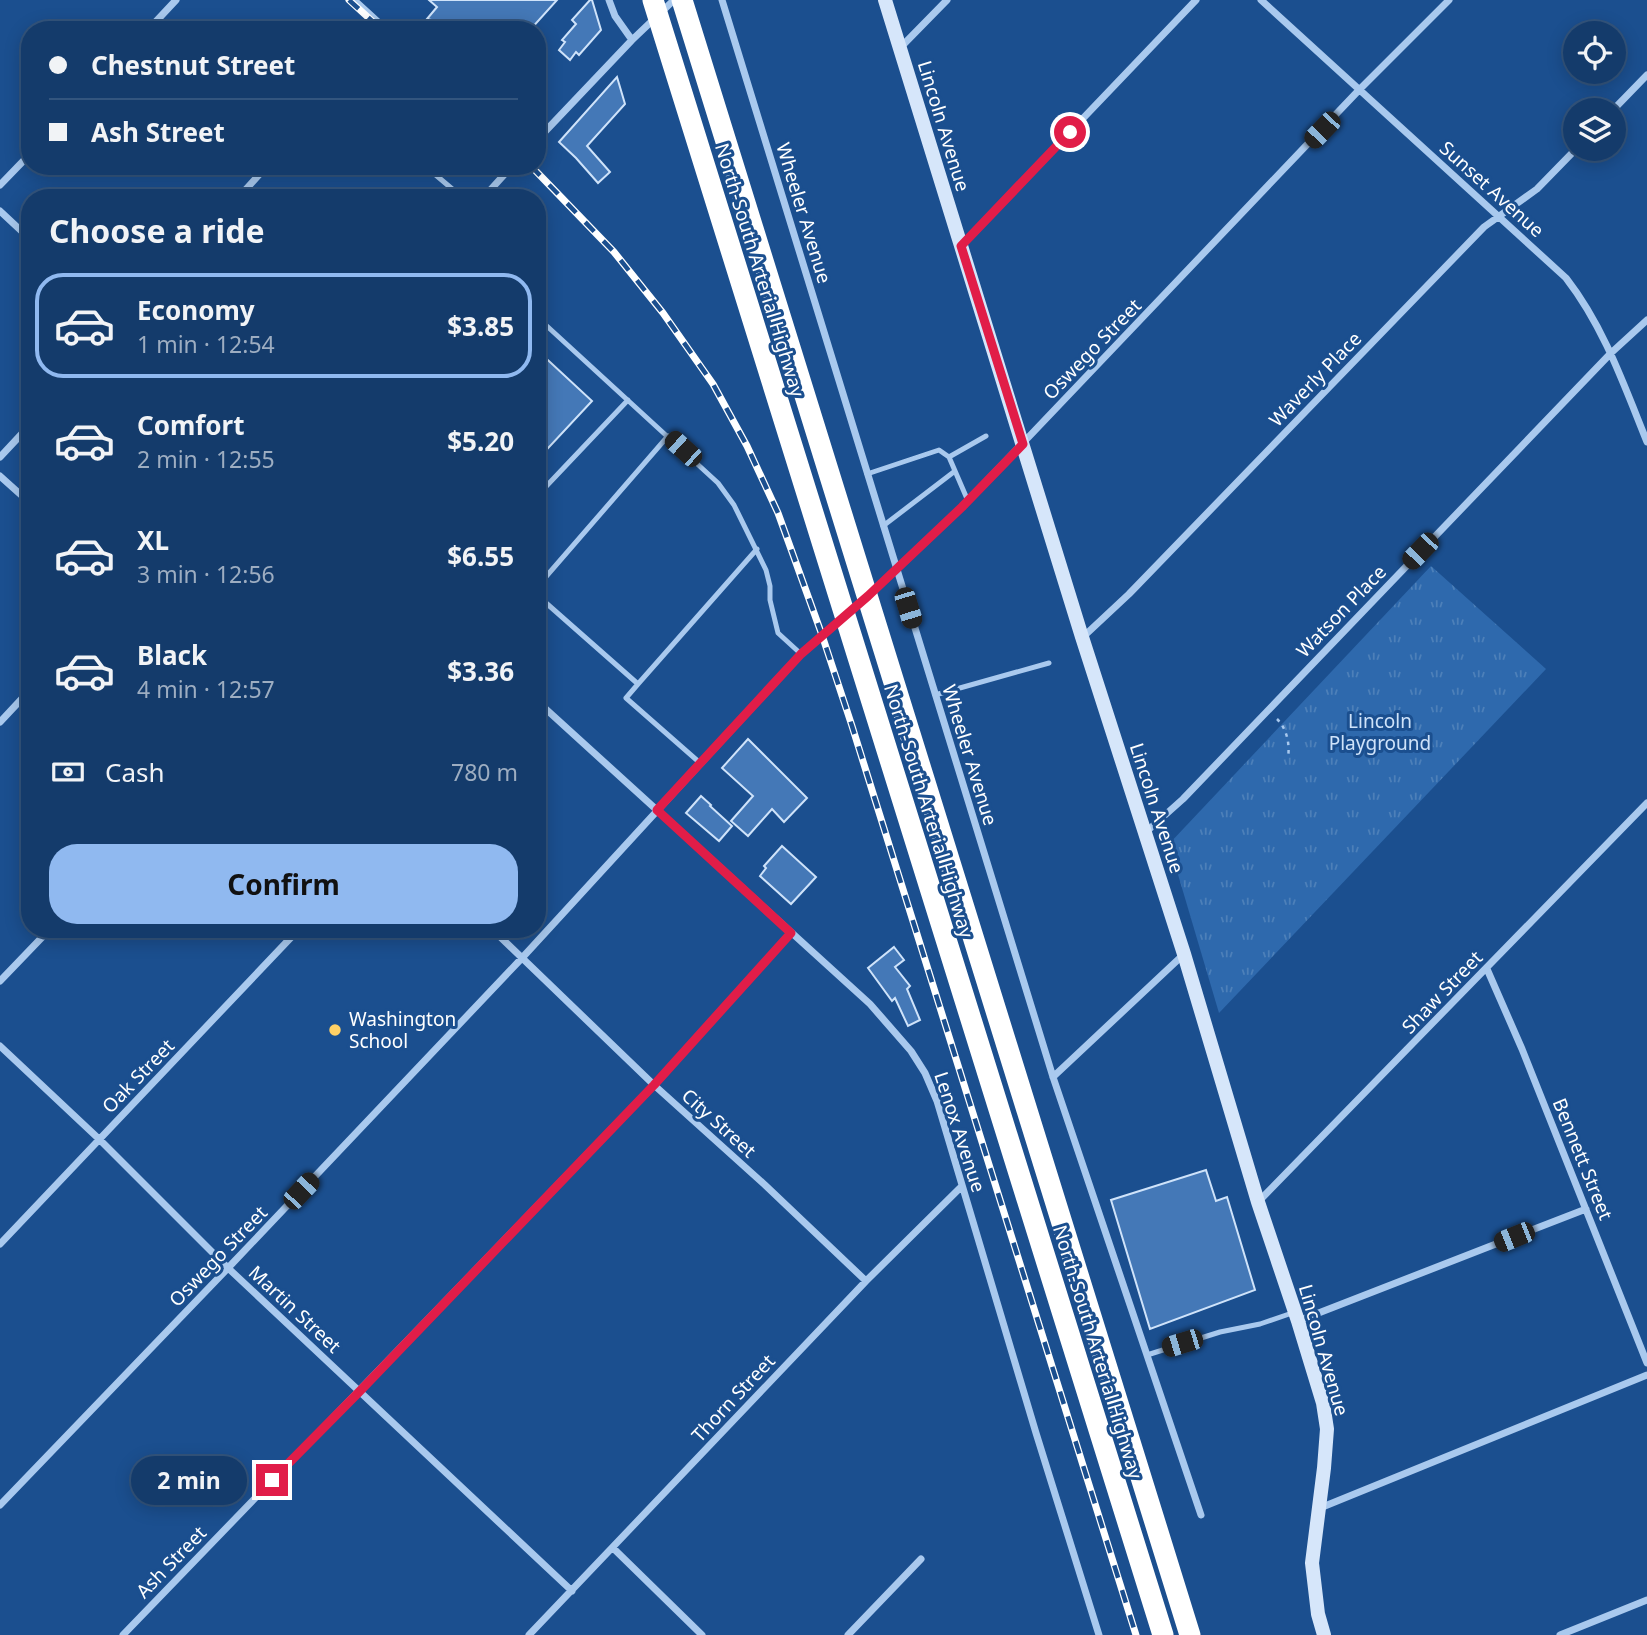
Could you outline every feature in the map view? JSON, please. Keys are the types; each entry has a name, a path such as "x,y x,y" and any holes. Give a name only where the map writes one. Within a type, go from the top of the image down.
{"highway":[{"name":"North-South Arterial Highway","path":"682,0 1190,1635"},
{"name":"North-South Arterial Highway","path":"655,8 1163,1635"}],"street":[{"path":"157,21 176,0"},
{"path":"354,0 377,21"},
{"path":"610,0 615,16 632,40"},
{"path":"546,131 632,40 655,8 674,0"},
{"name":"Wheeler Avenue","path":"722,0 1054,1077 1201,1515"},
{"name":"Lincoln Avenue","path":"884,0 1323,1403 1327,1429 1312,1563 1318,1614 1324,1635"},
{"path":"899,48 947,0"},
{"path":"961,246 1196,0"},
{"name":"Sunset Avenue","path":"1261,0 1566,278 1584,301 1611,353 1647,442"},
{"name":"Oswego Street","path":"546,932 801,654 868,596 968,500 1359,90 1449,0"},
{"path":"1625,98 1647,75"},
{"name":"Waverly Place","path":"1082,637 1129,594 1484,228 1537,189 1564,161"},
{"path":"0,185 21,163"},
{"path":"246,189 259,175"},
{"path":"491,189 504,175"},
{"path":"0,211 21,231"},
{"name":"Watson Place","path":"1145,833 1183,799 1611,353 1647,320"},
{"path":"0,457 21,435"},
{"path":"0,476 21,495"},
{"path":"0,722 21,700"},
{"name":"Lenox Avenue","path":"546,709 870,1004 911,1051 925,1073 936,1101 1100,1635"},
{"name":"Shaw Street","path":"1258,1202 1647,803"},
{"name":"Ash Street","path":"123,1635 654,1085 791,933"},
{"path":"0,981 41,938"},
{"name":"Oak Street","path":"0,1244 290,938"},
{"name":"City Street","path":"501,938 654,1085 866,1281"},
{"name":"Oswego Street","path":"0,1505 540,938"},
{"path":"1054,1077 1184,954"},
{"name":"Bennett Street","path":"1487,969 1522,1049 1647,1363"},
{"name":"Martin Street","path":"0,1046 99,1139 228,1268 572,1591"},
{"name":"Thorn Street","path":"529,1635 866,1281 962,1186"},
{"path":"1296,1317 1586,1209"},
{"path":"1318,1509 1647,1375"},
{"path":"613,1548 702,1635"},
{"path":"848,1635 921,1559"},
{"path":"1560,1635 1647,1600"}],"lane":[{"path":"438,175 453,189"},
{"path":"546,325 718,483 734,505 766,569 770,586 769,600 778,633 801,654"},
{"path":"546,487 628,400"},
{"path":"546,577 668,436"},
{"path":"948,457 986,436"},
{"path":"867,474 939,450 948,457 968,500"},
{"path":"883,526 955,471"},
{"path":"700,764 626,698 757,549"},
{"path":"546,603 638,684"},
{"path":"935,695 1049,663"},
{"path":"1147,1354 1220,1332 1296,1317"}],"path":[{"path":"1268,710 1285,728 1288,758"}],"green space":[{"name":"Lincoln Playground","path":"1431,566 1546,669 1219,1013 1169,844"}],"building":[{"path":"429,0 557,0 538,21 427,19 437,7"},
{"path":"590,0 601,30 579,55 576,52 570,60 559,50 565,42 562,40 576,24 572,20"},
{"path":"617,77 625,104 587,146 610,172 598,183 559,142"},
{"path":"546,358 592,401 546,450"},
{"path":"748,739 807,798 784,822 772,809 748,836 731,821 753,796 722,768"},
{"path":"701,796 732,826 719,841 686,813"},
{"path":"782,846 816,877 791,904 760,876 766,868 764,866"},
{"path":"894,947 904,960 895,967 910,986 907,989 920,1020 908,1026 895,998 892,1001 868,968"},
{"path":"1206,1170 1216,1201 1227,1197 1255,1290 1150,1329 1111,1200"}],"railway":[{"path":"349,0 372,21"},
{"path":"540,175 614,252 663,313 713,384 747,446 778,513 852,726 1136,1635"}],"place":[{"name":"Washington School","path":"335,1030"}],"route":[{"path":"272,1480 654,1085 791,933 657,810 801,654 868,596 962,507 1023,444 961,246 1070,132"}]}
